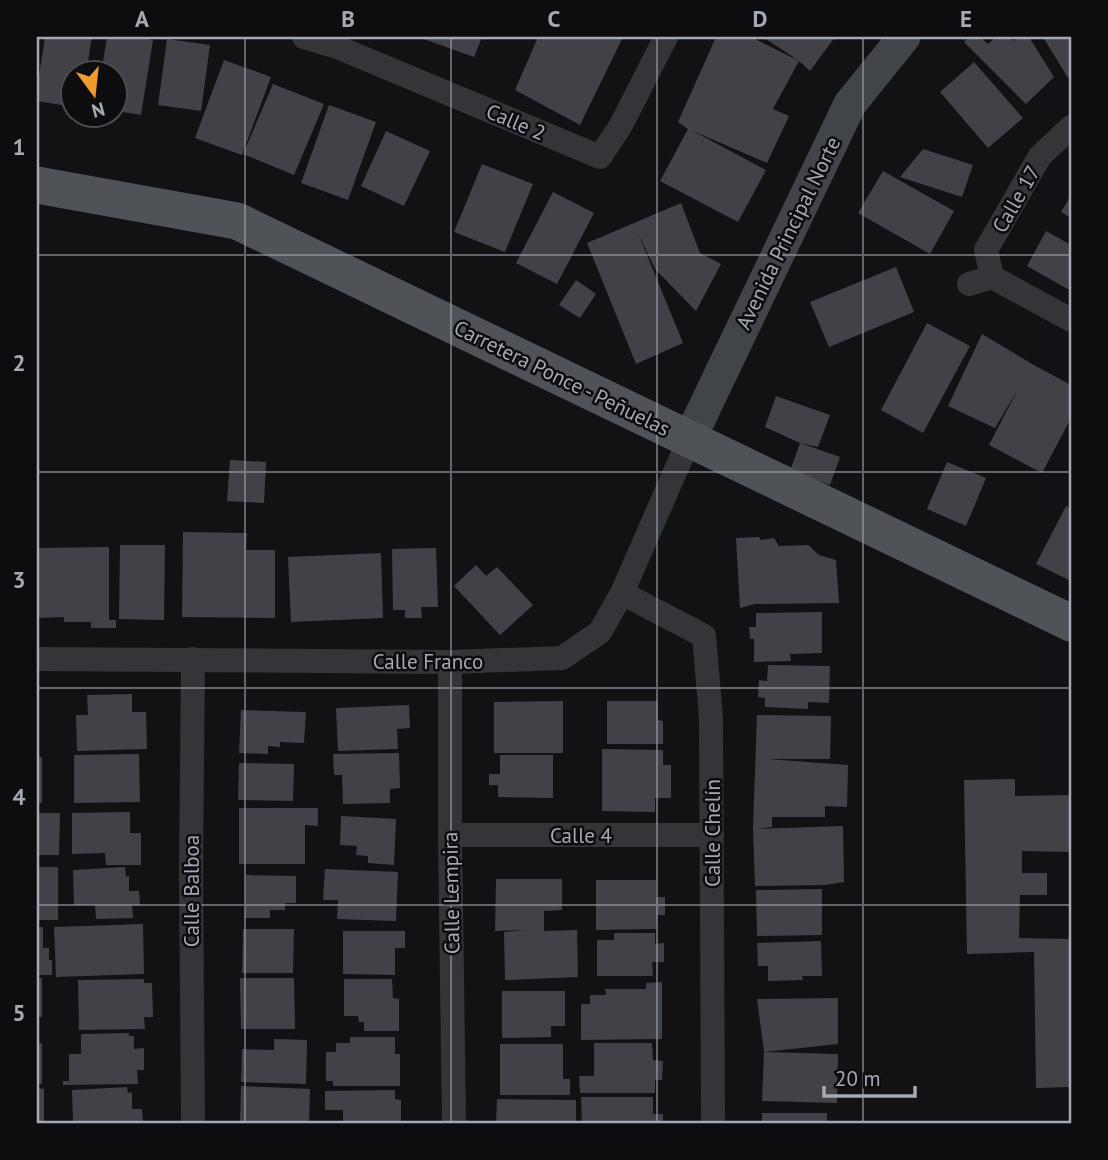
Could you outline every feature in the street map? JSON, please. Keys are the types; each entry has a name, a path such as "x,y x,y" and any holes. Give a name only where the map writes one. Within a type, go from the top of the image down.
{"main road":[{"name":"Carretera Ponce - Peñuelas","path":"37,185 237,221 1071,623"}],"street":[{"name":"Calle 2","path":"304,37 339,42 600,165 666,37"},
{"name":"Avenida Principal Norte","path":"689,440 850,104 904,37"},
{"name":"Calle 17","path":"1071,127 1040,156 986,250 981,281 1071,320"},
{"name":"Calle Franco","path":"37,659 450,662 562,658 600,632 622,593 689,440"},
{"name":"Calle Chelín","path":"622,593 704,636 710,717 713,1123"},
{"name":"Calle Balboa","path":"193,659 193,1123"},
{"name":"Calle Lempira","path":"450,662 454,1123"},
{"name":"Calle 4","path":"450,835 712,835"}],"building":[{"path":"45,37 92,37 88,60 60,60 60,105 37,101"},
{"path":"107,37 153,40 141,115 130,113 130,60 103,60"},
{"path":"418,37 482,37 474,57"},
{"path":"538,37 623,37 580,125 515,90"},
{"path":"716,37 751,37 799,61 773,109 789,116 767,163 693,131 766,170 738,222 660,181 688,129 678,122"},
{"path":"763,37 835,37 810,71"},
{"path":"969,37 980,37 988,44 996,37 1009,37 1013,41 1018,37 1029,37 1054,77 1026,104 964,42"},
{"path":"1043,37 1071,37 1071,76 1068,78"},
{"path":"167,39 210,45 201,111 158,105"},
{"path":"224,60 271,77 242,155 195,138"},
{"path":"974,62 1023,118 988,148 940,92"},
{"path":"273,84 324,104 294,175 243,154"},
{"path":"329,105 376,122 348,200 301,183"},
{"path":"386,131 430,151 404,206 361,186"},
{"path":"923,149 973,165 962,197 900,177"},
{"path":"482,164 533,184 505,252 454,232"},
{"path":"883,171 954,211 930,254 858,213"},
{"path":"553,192 594,213 557,284 516,263"},
{"path":"1071,195 1071,218 1061,212"},
{"path":"681,203 700,253 721,264 696,311 655,269 638,233 683,343 636,364 587,243"},
{"path":"1046,231 1071,245 1071,291 1027,266"},
{"path":"896,267 914,312 829,347 810,302"},
{"path":"576,280 596,294 580,318 559,305"},
{"path":"927,323 970,346 923,433 881,410"},
{"path":"982,334 1071,385 1071,418 1042,473 989,445 1018,389 995,428 948,406"},
{"path":"776,396 830,415 818,447 800,443 765,427"},
{"path":"800,443 840,457 830,485 790,471"},
{"path":"230,460 266,462 264,503 227,501"},
{"path":"947,462 986,478 966,526 927,509"},
{"path":"1066,506 1071,509 1071,581 1036,564"},
{"path":"183,532 247,533 246,550 275,550 275,618 182,617"},
{"path":"759,537 761,540 774,538 779,546 808,545 819,555 836,560 839,603 755,604 740,608 736,538"},
{"path":"120,545 165,545 164,620 119,619"},
{"path":"109,547 109,620 116,620 116,628 91,628 91,622 64,622 64,617 37,618 37,548"},
{"path":"436,548 438,607 421,607 422,618 405,618 405,610 393,610 392,549"},
{"path":"381,553 383,618 291,622 288,557"},
{"path":"476,565 486,576 497,567 533,605 500,635 454,586"},
{"path":"822,612 822,653 790,654 791,661 754,662 754,639 750,639 749,627 756,627 756,613"},
{"path":"768,665 830,666 829,703 808,702 808,709 765,707 765,698 758,697 759,680 767,681"},
{"path":"132,694 132,712 146,712 147,749 77,751 76,715 88,715 87,695"},
{"path":"563,701 563,753 494,753 494,702"},
{"path":"607,701 658,701 658,720 663,721 663,744 607,744"},
{"path":"409,705 410,728 397,729 398,749 338,751 336,708"},
{"path":"241,710 306,712 304,743 280,742 280,747 268,746 268,754 239,753"},
{"path":"757,715 831,716 830,759 767,759 848,765 847,807 825,806 825,817 772,817 772,827 757,829 843,826 844,882 825,885 755,886 753,829"},
{"path":"602,749 663,750 663,765 671,765 671,798 655,798 655,812 602,811"},
{"path":"399,753 400,788 390,789 390,803 343,804 342,775 334,775 333,754"},
{"path":"139,754 140,802 74,803 74,755"},
{"path":"500,755 553,755 553,798 498,797 498,785 489,785 489,774 500,774"},
{"path":"37,757 42,757 42,803 37,803"},
{"path":"239,763 294,764 293,801 238,800"},
{"path":"1015,779 1015,796 1071,795 1071,852 1022,851 1022,873 1047,873 1047,895 1020,895 1019,938 1071,939 1071,1087 1036,1088 1034,952 967,954 964,780"},
{"path":"239,808 318,808 318,826 305,825 305,864 239,864"},
{"path":"130,812 130,833 141,833 141,865 106,865 105,853 72,854 72,813"},
{"path":"37,813 60,813 59,855 37,855"},
{"path":"341,816 396,819 394,865 368,863 368,856 356,855 357,846 340,845"},
{"path":"37,867 58,867 58,920 37,920"},
{"path":"125,867 126,877 129,876 129,891 139,891 140,905 132,905 133,918 96,919 95,905 74,905 73,870"},
{"path":"325,869 398,872 396,921 337,919 338,900 323,900"},
{"path":"246,875 296,876 296,903 285,903 285,910 270,910 270,918 245,918"},
{"path":"496,879 562,879 562,910 544,911 544,931 577,930 578,977 505,980 504,932 527,930 495,931"},
{"path":"596,880 656,880 656,897 665,897 665,915 657,915 656,929 596,930"},
{"path":"822,889 822,935 757,936 756,890"},
{"path":"143,924 144,974 56,977 54,927"},
{"path":"37,927 43,927 43,948 49,948 52,975 37,975"},
{"path":"243,929 294,929 293,973 242,973"},
{"path":"343,931 405,931 405,948 395,948 395,975 343,974"},
{"path":"614,933 655,933 655,944 664,943 664,962 652,962 653,976 597,976 597,940 614,940"},
{"path":"821,941 822,976 802,976 803,980 768,981 768,966 758,966 757,943"},
{"path":"37,978 42,978 42,1017 37,1017"},
{"path":"240,978 294,978 295,1029 241,1029"},
{"path":"144,979 144,983 152,983 153,1017 144,1017 145,1029 79,1030 78,980"},
{"path":"344,979 392,979 393,998 399,999 399,1031 364,1031 364,1022 359,1022 358,1016 344,1016"},
{"path":"662,982 662,1039 581,1040 581,1004 590,1004 590,995 606,995 605,989 646,989 646,983"},
{"path":"502,991 565,991 565,1026 551,1026 551,1037 502,1038"},
{"path":"838,998 838,1044 764,1052 757,999"},
{"path":"129,1033 129,1036 134,1036 134,1049 144,1048 144,1070 137,1070 138,1084 63,1085 63,1081 69,1081 69,1054 81,1054 81,1034"},
{"path":"350,1037 395,1037 395,1054 400,1054 400,1086 333,1086 333,1081 326,1081 326,1052 336,1052 336,1043 350,1043"},
{"path":"274,1039 307,1040 306,1084 241,1082 242,1049 274,1050"},
{"path":"37,1043 42,1043 42,1084 37,1084"},
{"path":"594,1043 652,1043 653,1060 663,1061 662,1080 655,1080 655,1093 580,1093 579,1076 594,1076"},
{"path":"500,1044 563,1044 563,1079 570,1079 570,1095 500,1095"},
{"path":"764,1052 838,1054 837,1103 762,1101"},
{"path":"241,1086 310,1089 309,1123 240,1123"},
{"path":"127,1087 128,1093 132,1092 132,1109 142,1109 143,1123 73,1123 72,1090"},
{"path":"37,1088 44,1089 44,1123 37,1123"},
{"path":"395,1090 395,1099 401,1100 401,1123 343,1123 343,1110 325,1110 325,1091"},
{"path":"581,1097 653,1097 653,1114 663,1114 663,1123 582,1123"},
{"path":"497,1099 576,1100 576,1123 496,1123"},
{"path":"762,1113 827,1113 827,1123 762,1123"}]}
